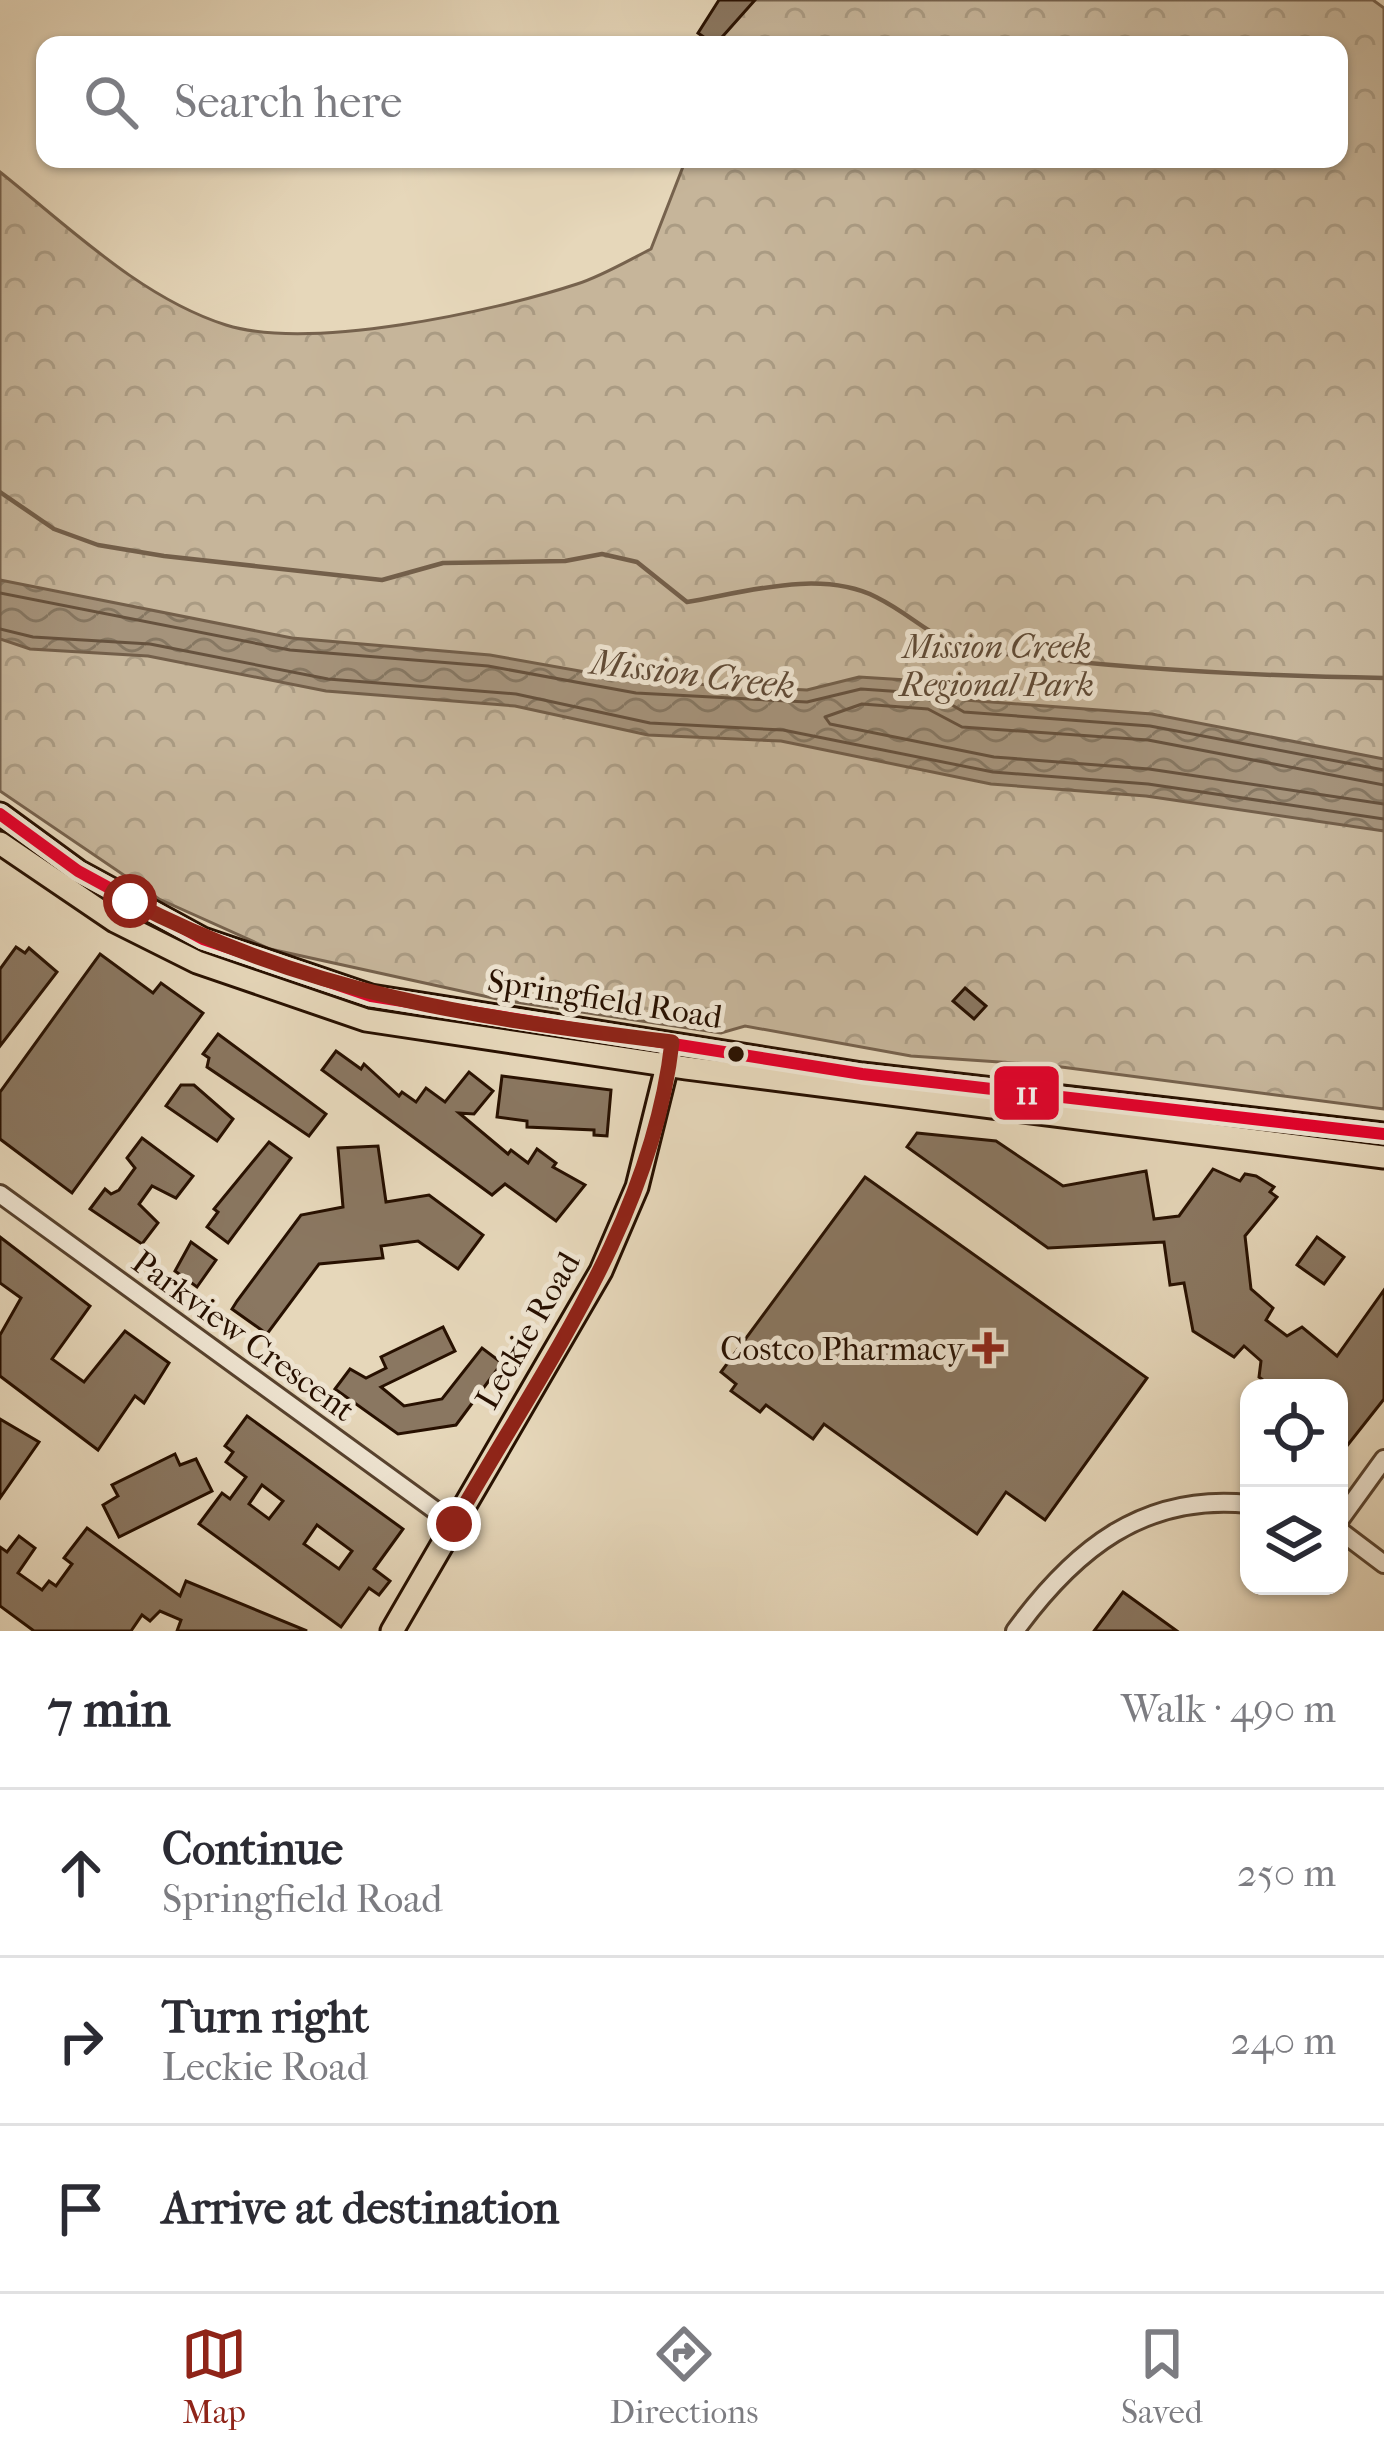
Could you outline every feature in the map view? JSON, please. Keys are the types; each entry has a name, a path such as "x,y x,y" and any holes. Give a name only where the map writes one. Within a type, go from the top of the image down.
{"main road":[{"name":"Springfield Road","path":"0,814 130,901 203,939 371,996 862,1074 1384,1134"},
{"name":"Springfield Road","path":"0,844 116,921 265,988 366,1020 669,1066 1384,1157"},
{"name":"Leckie Road","path":"392,1631 601,1270 637,1187 672,1042"}],"street":[{"name":"Parkview Crescent","path":"0,1194 454,1524"},
{"path":"1348,1509 1384,1459"},
{"path":"1015,1631 1049,1583 1096,1541 1151,1512 1212,1500 1240,1503"},
{"path":"1348,1537 1384,1564"}],"green space":[{"name":"Mission Creek Regional Park","path":"731,0 1373,0 1384,8 1384,1109 1046,1065 911,1056 745,1026 721,1033 502,1000 270,949 159,899 0,791 0,172 107,259 195,313 262,332 304,334 451,316 596,277 651,249 682,168 1348,168 1348,36 719,36"}],"water":[{"name":"Mission Creek","path":"0,580 292,638 490,655 636,681 807,690 859,677 939,682 965,700 1152,714 1384,759 1384,831 1146,796 991,784 781,741 648,735 515,706 326,691 148,656 30,649 0,639"}],"building":[{"path":"719,0 755,0 723,36 698,33"},
{"path":"16,947 25,953 29,948 57,972 0,1046 0,969"},
{"path":"100,954 153,993 161,983 203,1013 72,1193 0,1139 0,1092"},
{"path":"965,988 986,1006 974,1019 953,1001"},
{"path":"218,1034 326,1114 309,1136 207,1067 209,1058 203,1054"},
{"path":"336,1051 361,1069 364,1064 399,1096 402,1092 416,1102 426,1088 445,1102 469,1072 493,1091 474,1114 459,1113 508,1154 511,1150 528,1163 537,1149 556,1163 553,1167 585,1185 556,1221 505,1184 492,1195 322,1070"},
{"path":"502,1076 611,1090 607,1136 594,1135 594,1130 527,1127 527,1121 497,1117"},
{"path":"181,1085 194,1085 233,1119 217,1141 166,1106"},
{"path":"917,1133 996,1141 1063,1186 1146,1171 1154,1219 1179,1216 1213,1169 1240,1181 1245,1174 1256,1176 1274,1187 1270,1192 1277,1197 1245,1236 1251,1289 1273,1308 1266,1320 1287,1336 1302,1327 1337,1356 1384,1290 1384,1399 1348,1445 1348,1379 1262,1379 1261,1361 1244,1346 1234,1357 1193,1331 1184,1283 1170,1285 1164,1242 1048,1248 907,1147"},
{"path":"142,1138 193,1176 176,1198 152,1186 139,1204 158,1223 142,1244 90,1209 105,1189 111,1194 119,1190 135,1168 127,1158"},
{"path":"269,1142 291,1158 228,1243 207,1227 218,1212 214,1209"},
{"path":"378,1146 386,1202 429,1195 483,1235 458,1269 418,1241 381,1246 383,1258 319,1264 267,1334 232,1309 301,1215 343,1207 338,1148"},
{"path":"865,1177 1147,1378 1045,1520 1006,1492 977,1534 824,1424 813,1439 766,1405 760,1412 731,1391 736,1384 721,1372"},
{"path":"0,1237 90,1306 52,1359 84,1382 125,1331 169,1363 144,1403 135,1396 98,1450 0,1376 0,1335 21,1298 0,1283"},
{"path":"1317,1237 1344,1257 1324,1284 1297,1265"},
{"path":"191,1242 216,1260 197,1287 175,1271"},
{"path":"443,1327 455,1351 381,1387 404,1406 442,1399 482,1348 502,1363 456,1425 398,1434 335,1389 350,1369 366,1378 386,1368 381,1357"},
{"path":"247,1416 403,1529 374,1569 390,1581 379,1595 369,1588 341,1627 199,1524 222,1493 230,1499 246,1477 226,1462 233,1452 225,1446","holes":["262,1485 283,1501 269,1519 249,1504","317,1525 352,1551 339,1569 304,1544"]},
{"path":"0,1419 39,1442 0,1498"},
{"path":"175,1454 180,1465 196,1459 212,1491 119,1537 103,1505 118,1496 112,1485"},
{"path":"87,1528 180,1596 186,1581 307,1631 177,1631 181,1620 160,1611 150,1621 142,1615 131,1631 34,1631 0,1606 0,1547 7,1552 19,1536 35,1548 18,1573 42,1590 49,1581 56,1586 72,1564 64,1558"},
{"path":"1123,1592 1177,1631 1094,1631"}],"waterway":[{"path":"0,492 54,529 98,545 164,556 382,580 443,563 565,561 602,554 637,562 687,602 783,585 854,589 892,606 941,638 971,649 1187,671 1384,678"}],"transit line":[{"name":"11","path":"0,814 78,871 203,939 371,996 862,1074 1384,1134"}],"place":[{"name":"Costco Pharmacy","path":"988,1348"}],"route":[{"path":"130,901 203,939 371,996 672,1042 666,1086 637,1187 601,1270 454,1524"}]}
